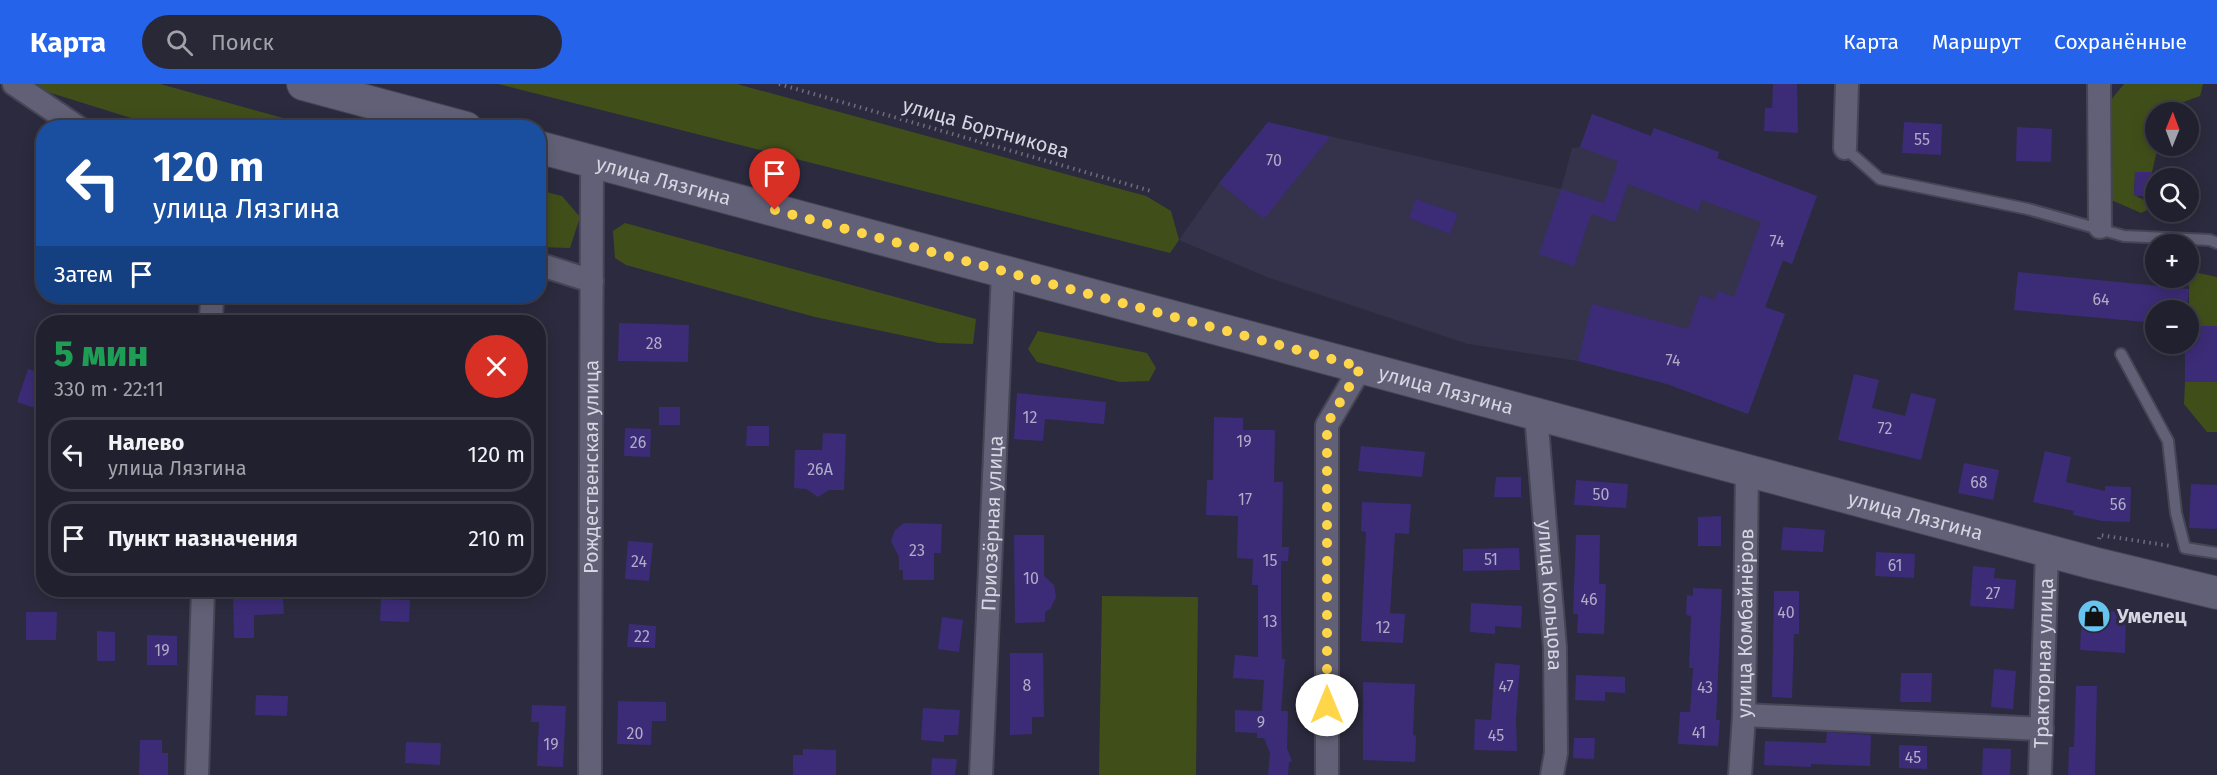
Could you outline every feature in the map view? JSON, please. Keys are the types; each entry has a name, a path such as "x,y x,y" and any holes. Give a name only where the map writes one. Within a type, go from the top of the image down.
{"main road":[{"path":"303,84 436,120"},
{"name":"улица Лязгина","path":"546,149 2093,563 2217,593"}],"street":[{"path":"14,84 67,120"},
{"path":"1845,148 1847,84"},
{"path":"2099,84 2100,227"},
{"name":"Рождественская улица","path":"590,775 592,161"},
{"path":"546,267 592,281"},
{"name":"Приозёрная улица","path":"981,775 1003,271"},
{"path":"1327,775 1327,424 1361,367"},
{"name":"улица Кольцова","path":"1536,414 1555,648 1556,753 1552,775"},
{"name":"улица Комбайнёров","path":"1740,775 1744,715 1747,471"},
{"name":"Тракторная улица","path":"2040,775 2047,550"},
{"path":"197,775 203,597"},
{"path":"1744,715 2042,729"}],"lane":[{"path":"1845,148 1880,179 2028,209 2100,227 2124,236 2210,240 2217,243"},
{"path":"2121,354 2168,441 2176,513 2185,548 2217,553"}],"path":[{"name":"улица Бортникова","path":"778,84 1151,190"},
{"path":"2093,563 2100,535 2185,548"}],"shaded area":[{"path":"1592,114 1651,136 1654,128 1719,152 1717,159 1817,196 1792,264 1783,261 1765,307 1785,314 1748,414 1667,384 1578,361 1468,344 1269,278 1179,240 1219,183 1268,122 1561,189 1572,148 1580,147"}],"green space":[{"path":"22,84 160,84 291,120 138,120"},
{"path":"498,84 737,84 1146,196 1171,211 1179,240 1170,253"},
{"path":"2124,84 2203,84 2200,96 2184,102 2145,102 2145,156 2156,156 2153,168 2145,168 2145,172 2135,172 2134,195 2145,200 2145,211 2141,213 2109,199 2110,101"},
{"path":"546,192 562,196 580,217 570,248 546,247"},
{"path":"625,223 976,319 973,344 939,343 815,317 626,265 615,258 613,231"},
{"path":"2199,273 2217,277 2217,326 2199,326 2199,300 2189,300 2189,288 2199,288"},
{"path":"1038,331 1147,353 1156,368 1149,381 1120,382 1037,362 1028,349"},
{"path":"2185,382 2217,382 2217,432 2207,432 2184,404"},
{"path":"1102,596 1198,597 1196,775 1099,775"}],"building":[{"path":"1773,84 1797,84 1798,133 1764,131 1765,108 1772,108"},
{"path":"1592,114 1651,136 1654,128 1719,152 1717,158 1817,196 1792,264 1783,260 1765,307 1785,314 1748,414 1667,384 1578,361 1592,304 1688,329 1700,295 1714,300 1718,291 1734,297 1761,222 1702,200 1698,211 1628,184 1615,222 1591,214 1574,266 1539,254 1561,189 1604,203 1618,161 1580,147"},
{"path":"1268,122 1330,137 1264,219 1219,183"},
{"path":"1904,122 1942,124 1941,155 1902,153"},
{"path":"2017,127 2052,129 2051,162 2016,161"},
{"path":"2135,172 2145,172 2145,196 2134,196"},
{"path":"1416,199 1458,214 1450,234 1409,218"},
{"path":"2018,272 2145,285 2145,288 2189,289 2188,300 2145,300 2145,322 2014,310"},
{"path":"619,323 689,325 688,362 618,361"},
{"path":"2199,326 2217,326 2217,382 2185,382 2185,354 2199,354"},
{"path":"28,369 36,372 36,408 17,402"},
{"path":"1854,374 1879,380 1872,408 1905,416 1911,393 1936,399 1921,460 1838,440"},
{"path":"1017,393 1106,402 1104,424 1045,419 1043,441 1014,439"},
{"path":"659,407 680,407 680,425 659,425"},
{"path":"1214,417 1243,418 1243,430 1275,430 1274,482 1283,482 1282,547 1289,547 1288,561 1281,561 1282,659 1285,659 1281,711 1288,711 1287,748 1292,761 1289,762 1288,775 1268,775 1270,753 1264,738 1257,738 1257,733 1235,732 1235,710 1262,711 1264,680 1233,678 1235,655 1258,657 1258,585 1252,585 1253,559 1237,558 1238,516 1206,515 1207,480 1213,480"},
{"path":"747,426 769,426 769,446 746,446"},
{"path":"625,428 651,429 650,457 624,456"},
{"path":"823,433 846,434 844,490 829,490 818,497 806,489 794,488 795,450 822,450"},
{"path":"1361,446 1425,452 1422,477 1358,471"},
{"path":"2045,451 2071,457 2066,482 2105,491 2105,486 2131,487 2130,522 2102,521 2073,515 2074,511 2033,502"},
{"path":"1964,463 1999,470 1993,500 1958,493"},
{"path":"1496,477 1521,477 1521,497 1494,497"},
{"path":"1576,480 1628,484 1626,508 1574,505"},
{"path":"2191,484 2217,485 2217,529 2189,528"},
{"path":"1362,502 1411,504 1409,534 1395,533 1390,613 1405,614 1403,643 1361,641 1366,532 1361,531"},
{"path":"1721,516 1721,546 1698,546 1698,517"},
{"path":"904,523 942,524 941,553 934,553 934,580 903,580 903,570 899,570 899,557 891,541 895,530"},
{"path":"1783,527 1825,530 1823,552 1781,550"},
{"path":"1014,535 1044,535 1044,576 1054,585 1056,597 1050,609 1045,612 1045,622 1015,623"},
{"path":"1576,535 1600,535 1599,584 1606,584 1604,634 1577,633 1578,614 1573,614"},
{"path":"628,541 653,543 649,581 625,579"},
{"path":"1519,548 1520,570 1463,571 1463,549"},
{"path":"1876,552 1915,554 1914,578 1875,576"},
{"path":"1973,566 1995,568 1994,578 2016,580 2014,609 1970,606"},
{"path":"1693,588 1722,589 1716,720 1720,720 1718,746 1678,744 1680,712 1690,712 1693,668 1689,668 1691,616 1686,615 1687,595 1693,596"},
{"path":"1774,591 1799,591 1799,634 1794,634 1792,698 1772,697"},
{"path":"233,599 283,599 284,614 254,615 254,638 234,638"},
{"path":"381,599 410,600 409,622 380,621"},
{"path":"1471,603 1522,606 1521,628 1495,626 1495,634 1470,632"},
{"path":"2082,610 2126,612 2125,653 2080,650"},
{"path":"26,612 57,612 56,640 26,640"},
{"path":"942,617 963,620 959,652 938,649"},
{"path":"629,624 656,626 655,648 627,647"},
{"path":"97,631 115,632 115,661 97,661"},
{"path":"147,635 177,636 177,665 147,665"},
{"path":"1010,653 1043,653 1044,717 1032,717 1032,734 1010,735"},
{"path":"1495,663 1520,665 1516,720 1517,751 1474,750 1475,719 1491,720"},
{"path":"1994,669 2016,671 2013,709 1991,707"},
{"path":"1901,673 1932,673 1931,702 1900,702"},
{"path":"1576,675 1625,677 1625,693 1605,692 1605,701 1575,700"},
{"path":"1363,682 1415,684 1413,735 1416,736 1415,762 1363,760"},
{"path":"2076,686 2097,686 2095,775 2068,775 2069,747 2074,747"},
{"path":"256,695 288,696 287,716 255,715"},
{"path":"618,701 666,702 666,721 652,721 651,745 617,744"},
{"path":"532,705 566,706 563,767 537,766 539,722 531,722"},
{"path":"923,708 960,710 958,735 944,735 944,742 921,740"},
{"path":"1827,732 1871,735 1870,766 1764,765 1765,741 1826,743"},
{"path":"1574,738 1595,738 1594,759 1573,758"},
{"path":"140,740 162,740 162,753 168,753 168,775 139,775"},
{"path":"406,742 441,743 440,765 405,763"},
{"path":"1899,745 1927,746 1927,769 1899,768"},
{"path":"1983,748 2011,749 2010,775 1982,775"},
{"path":"803,749 836,750 836,775 793,775 793,755 803,755"},
{"path":"932,758 957,759 955,775 931,775"}],"place":[{"name":"Умелец","path":"2094,616"}],"route":[{"path":"775,210 1361,367 1327,424 1327,705"}]}
